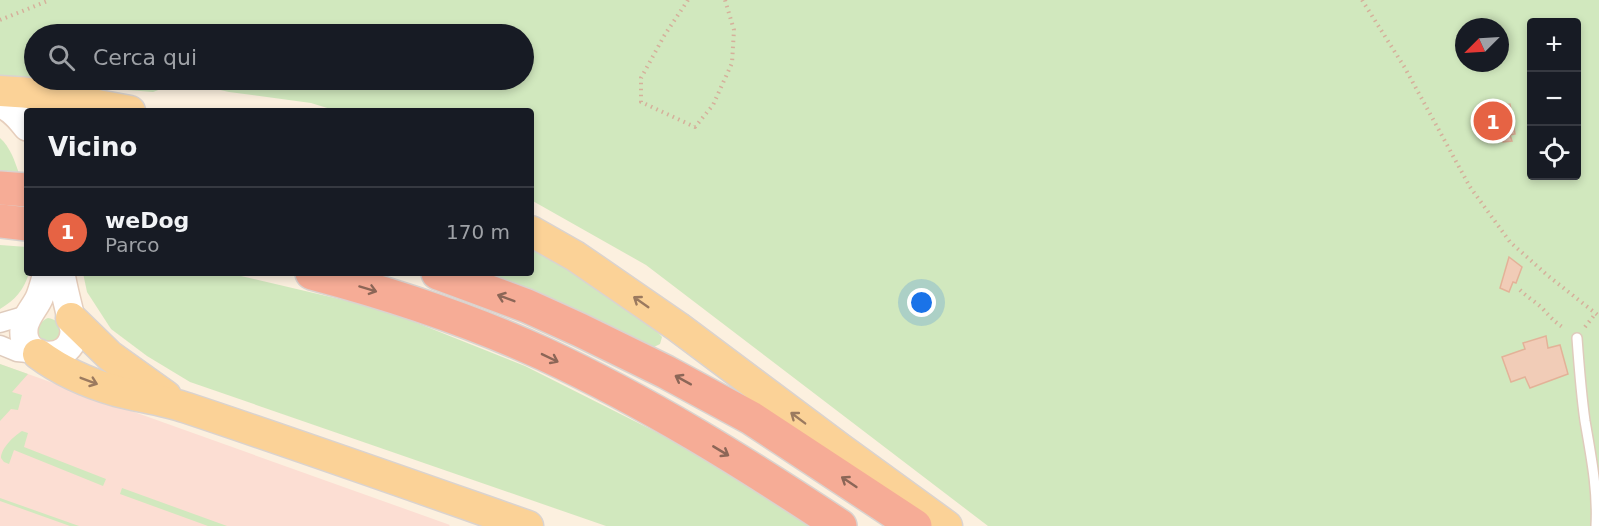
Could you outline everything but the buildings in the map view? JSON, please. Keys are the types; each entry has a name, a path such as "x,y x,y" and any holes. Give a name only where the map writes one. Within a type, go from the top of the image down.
{"highway":[{"path":"322,276 443,313 543,354 621,393 687,430 840,526"},
{"path":"446,276 527,306 666,372 751,418 915,526"}],"main road":[{"path":"0,91 65,98 90,108"},
{"path":"0,105 20,117 24,123"},
{"path":"534,233 575,256 678,327 841,450 947,526"},
{"path":"45,276 40,297 26,320 24,336 32,349 53,365 84,380 178,405 297,444 528,526"},
{"path":"38,354 54,356 61,353 67,348 74,334 62,276"},
{"path":"30,314 37,309 52,306 59,308 110,356 178,405"}],"street":[{"path":"0,323 30,314"},
{"path":"0,345 17,352 38,354"}],"lane":[{"path":"1577,338 1585,418 1596,484 1598,506 1596,526"}],"path":[{"path":"0,20 50,0"},
{"path":"688,0 664,36 641,78 641,102 695,127 713,105 732,63 734,30 724,0"},
{"path":"1362,0 1405,68 1470,187 1510,242 1547,275 1597,314 1577,338 1548,317 1520,290"}],"shaded area":[{"path":"0,364 450,525 0,526"}],"green space":[{"path":"0,0 1599,0 1599,526 988,526 646,265 534,202 534,108 327,108 311,103 220,90 534,90 534,24 24,24 24,82 0,80"},
{"path":"128,90 158,90 153,92"},
{"path":"0,138 14,159 19,174 0,173"},
{"path":"0,245 24,247 24,276 28,276 18,294 0,309"},
{"path":"534,248 652,326 662,337 660,344 648,350 488,276 534,276"},
{"path":"84,276 241,276 382,309 525,366 680,444 817,526 606,526 190,382 147,356 111,329 87,292"},
{"path":"48,318 56,321 61,327 58,342 46,344 39,339 36,332 40,323"},
{"path":"0,364 28,374 12,392 22,395 18,410 11,409 0,421"},
{"path":"22,431 28,433 24,447 106,479 103,486 14,450 9,464 4,462 1,458 3,450"},
{"path":"122,488 227,526 208,526 120,494"},
{"path":"0,498 79,526 70,526 0,501"}],"place":[{"name":"weDog","path":"1493,121"}]}
